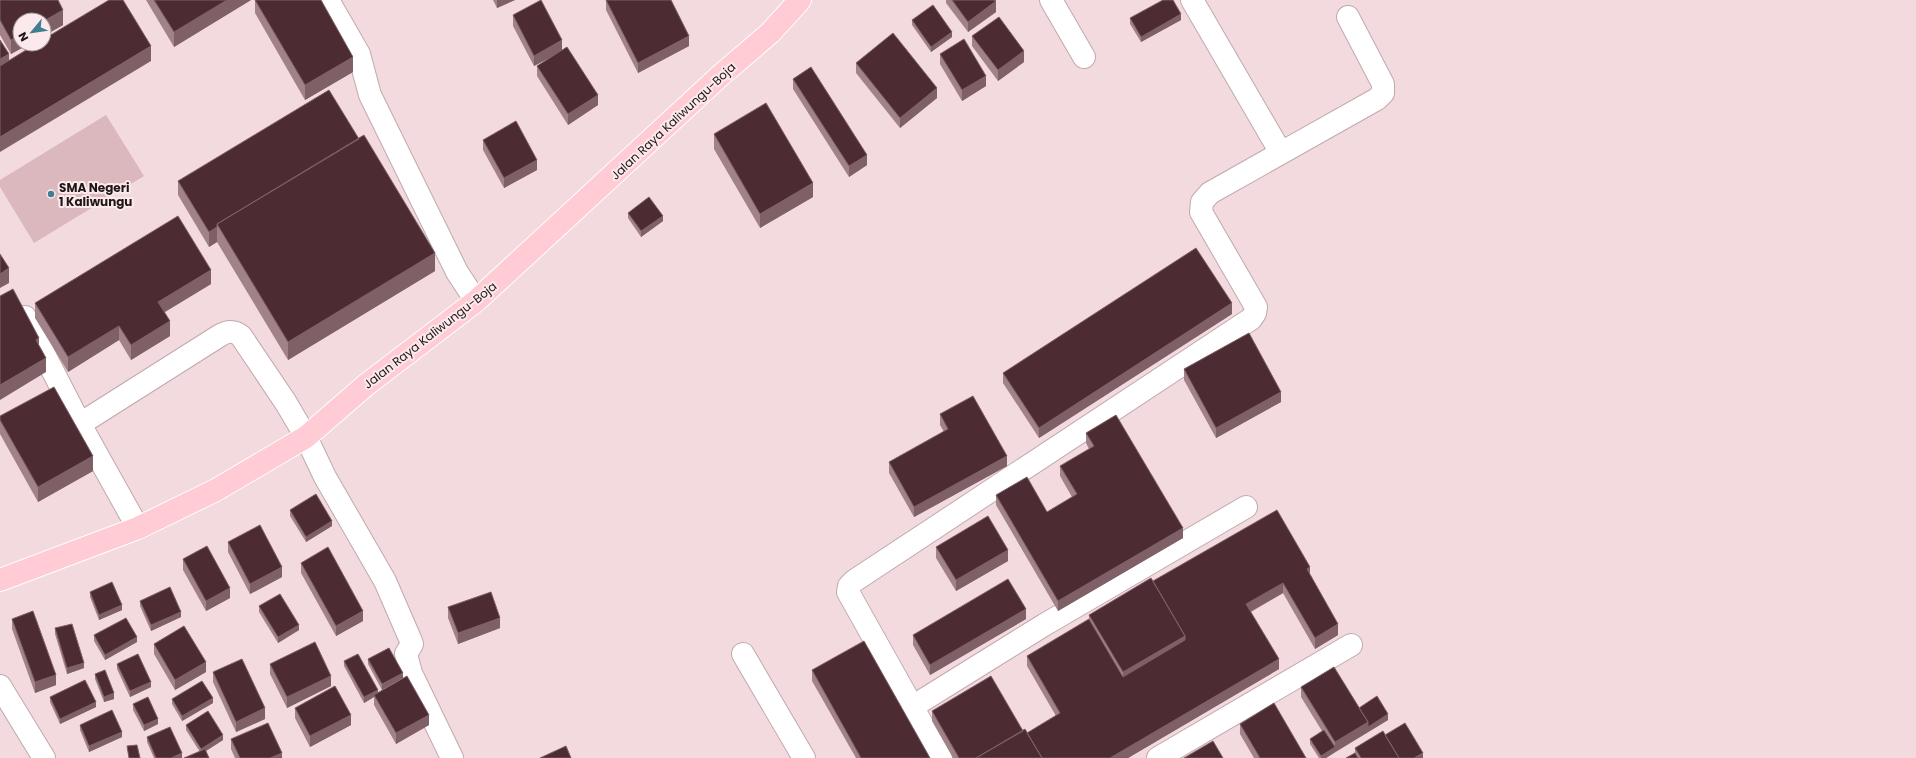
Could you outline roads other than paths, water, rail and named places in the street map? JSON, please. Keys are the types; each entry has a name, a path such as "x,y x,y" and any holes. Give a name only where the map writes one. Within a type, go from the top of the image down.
{"main road":[{"name":"Jalan Raya Kaliwungu-Boja","path":"0,580 138,528 216,490 306,437 366,384 476,301 721,76 770,33 800,0"}],"street":[{"path":"328,0 359,54 370,95 457,272 476,301"},
{"path":"1051,0 1084,57"},
{"path":"1192,0 1282,153"},
{"path":"940,758 848,592 849,586 854,580 1251,319 1255,313 1256,307 1202,212 1202,202 1210,193 1377,99 1383,93 1383,84 1348,17"},
{"path":"18,302 80,424 138,528"},
{"path":"80,424 219,336 232,331 241,336 286,403 306,437 325,476 385,581 412,644 406,654 411,673 452,758"},
{"path":"912,707 1044,625 1246,507"},
{"path":"1164,756 1351,645"},
{"path":"743,654 804,758"},
{"path":"0,686 44,758"}],"place":[{"name":"SMA Negeri 1 Kaliwungu","path":"51,194"}]}
